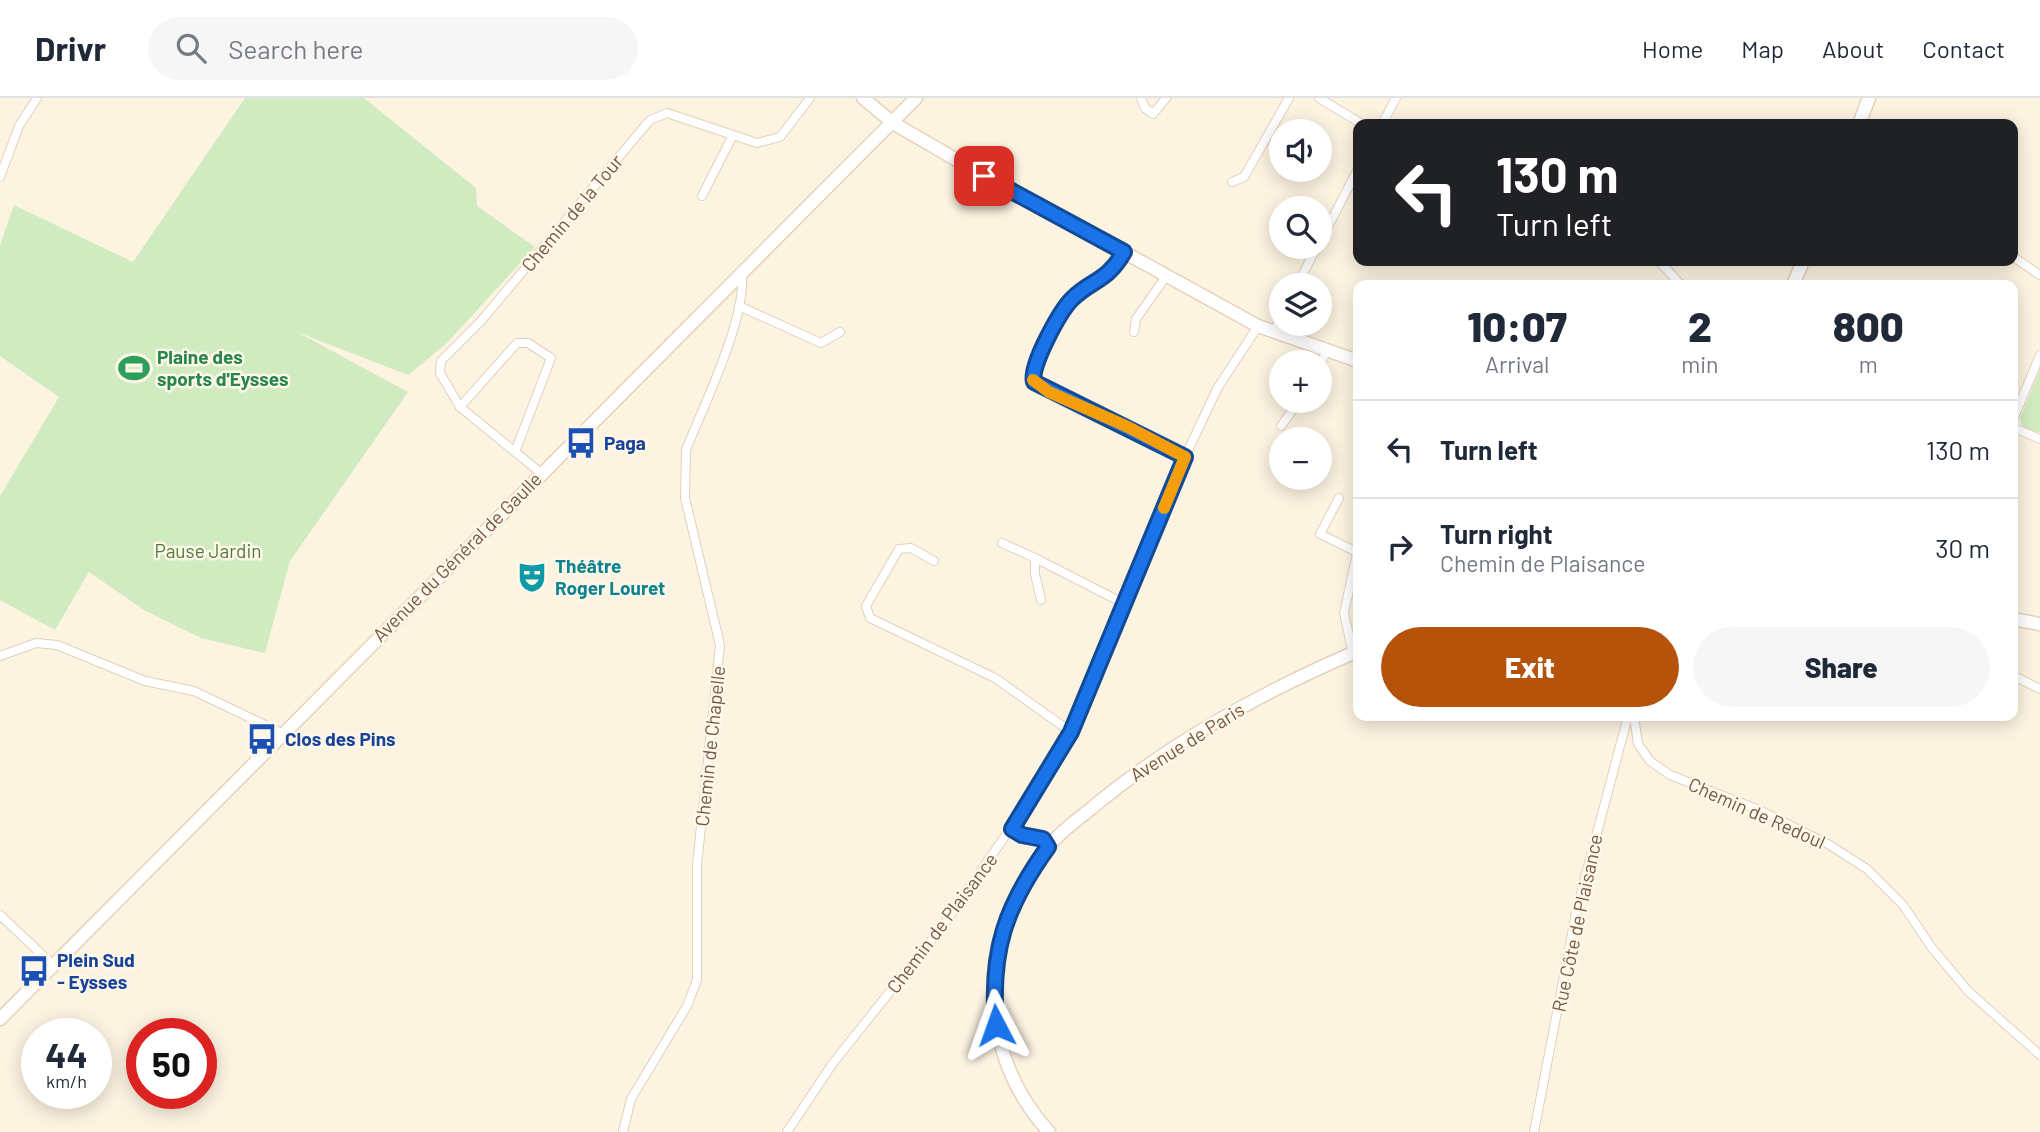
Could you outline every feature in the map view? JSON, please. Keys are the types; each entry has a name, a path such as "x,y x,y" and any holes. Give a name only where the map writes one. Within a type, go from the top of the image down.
{"main road":[{"path":"863,98 893,123 1269,330"},
{"name":"Avenue du Général de Gaulle","path":"0,1019 916,98"},
{"path":"1860,119 1869,98"},
{"path":"1285,336 1324,350"},
{"path":"1332,353 1353,359"},
{"path":"2018,620 2040,624"},
{"name":"Avenue de Paris","path":"1049,1132 1020,1094 1005,1059 996,1025 993,989 996,955 1006,917 1023,881 1048,847 1146,764 1264,694 1353,653"}],"street":[{"path":"0,177 19,127 37,98"},
{"name":"Chemin de la Tour","path":"460,407 440,373 442,361 481,321 650,120 667,113 757,144 780,137 810,98"},
{"path":"1141,98 1144,108 1153,114 1166,98"},
{"path":"1232,182 1244,177 1289,98"},
{"path":"1319,98 1354,119"},
{"path":"1385,119 1396,98"},
{"path":"702,196 732,137"},
{"path":"1332,218 1353,178"},
{"path":"1124,252 1103,279 1078,294 1064,308 1034,370 1034,382 1185,457"},
{"path":"2018,260 2040,275"},
{"path":"1664,266 1676,280"},
{"name":"Chemin de Chapelle","path":"623,1132 631,1099 688,1006 697,980 697,865 720,645 685,498 684,472 686,450 735,325 743,280 741,271"},
{"path":"1134,332 1136,319 1167,275"},
{"path":"738,306 821,342 840,332"},
{"name":"Chemin de Plaisance","path":"787,1132 833,1063 944,925 1012,829 1071,732 1185,457 1217,389 1258,326"},
{"path":"515,452 551,358 527,343 517,342 460,407 515,452 541,473"},
{"path":"2018,410 2040,355"},
{"path":"1281,426 1290,413"},
{"path":"2018,428 2040,439"},
{"path":"1339,498 1320,534 1353,549"},
{"path":"1002,542 1125,604"},
{"path":"934,561 911,548 899,549 866,606 870,618 995,678 1071,732"},
{"path":"1035,558 1035,574 1041,600"},
{"path":"1353,570 1344,613 1353,645"},
{"path":"0,656 36,643 57,645 145,681 194,691 282,733"},
{"path":"2018,678 2040,689"},
{"name":"Rue Côte de Plaisance","path":"1534,1132 1577,908 1627,721"},
{"name":"Chemin de Redoul","path":"1635,721 1638,744 1650,761 1670,775 1759,810 1828,844 1867,869 1903,905 1932,948 1968,991 2040,1055"},
{"path":"1012,829 1022,835 1043,839 1048,847"},
{"path":"0,915 54,966"}],"green space":[{"name":"Plaine des sports d'Eysses","path":"245,98 364,98 476,188 477,206 535,247 446,344 408,375 297,332 408,392 290,561 265,653 201,638 144,610 89,572 55,630 0,600 0,496 59,397 0,356 0,245 14,205 133,262"},
{"path":"2040,369 2040,432 2033,433 2023,427 2020,419"}],"slow traffic":[{"path":"1033,380 1049,392 1128,427 1185,457 1164,508"}],"place":[{"name":"Plaine des sports d'Eysses","path":"134,368"},
{"name":"Paga","path":"581,443"},
{"name":"Théâtre Roger Louret","path":"532,577"},
{"name":"Clos des Pins","path":"262,739"},
{"name":"Plein Sud - Eysses","path":"34,971"}],"route":[{"path":"984,176 1124,252 1103,279 1078,294 1064,308 1034,370 1034,382 1049,392 1128,427 1185,457 1071,732 1012,829 1022,835 1043,839 1048,847 1023,881 1006,917 996,955 993,989 996,1025"}],"park label":[{"name":"Pause Jardin","path":"208,551"}]}
